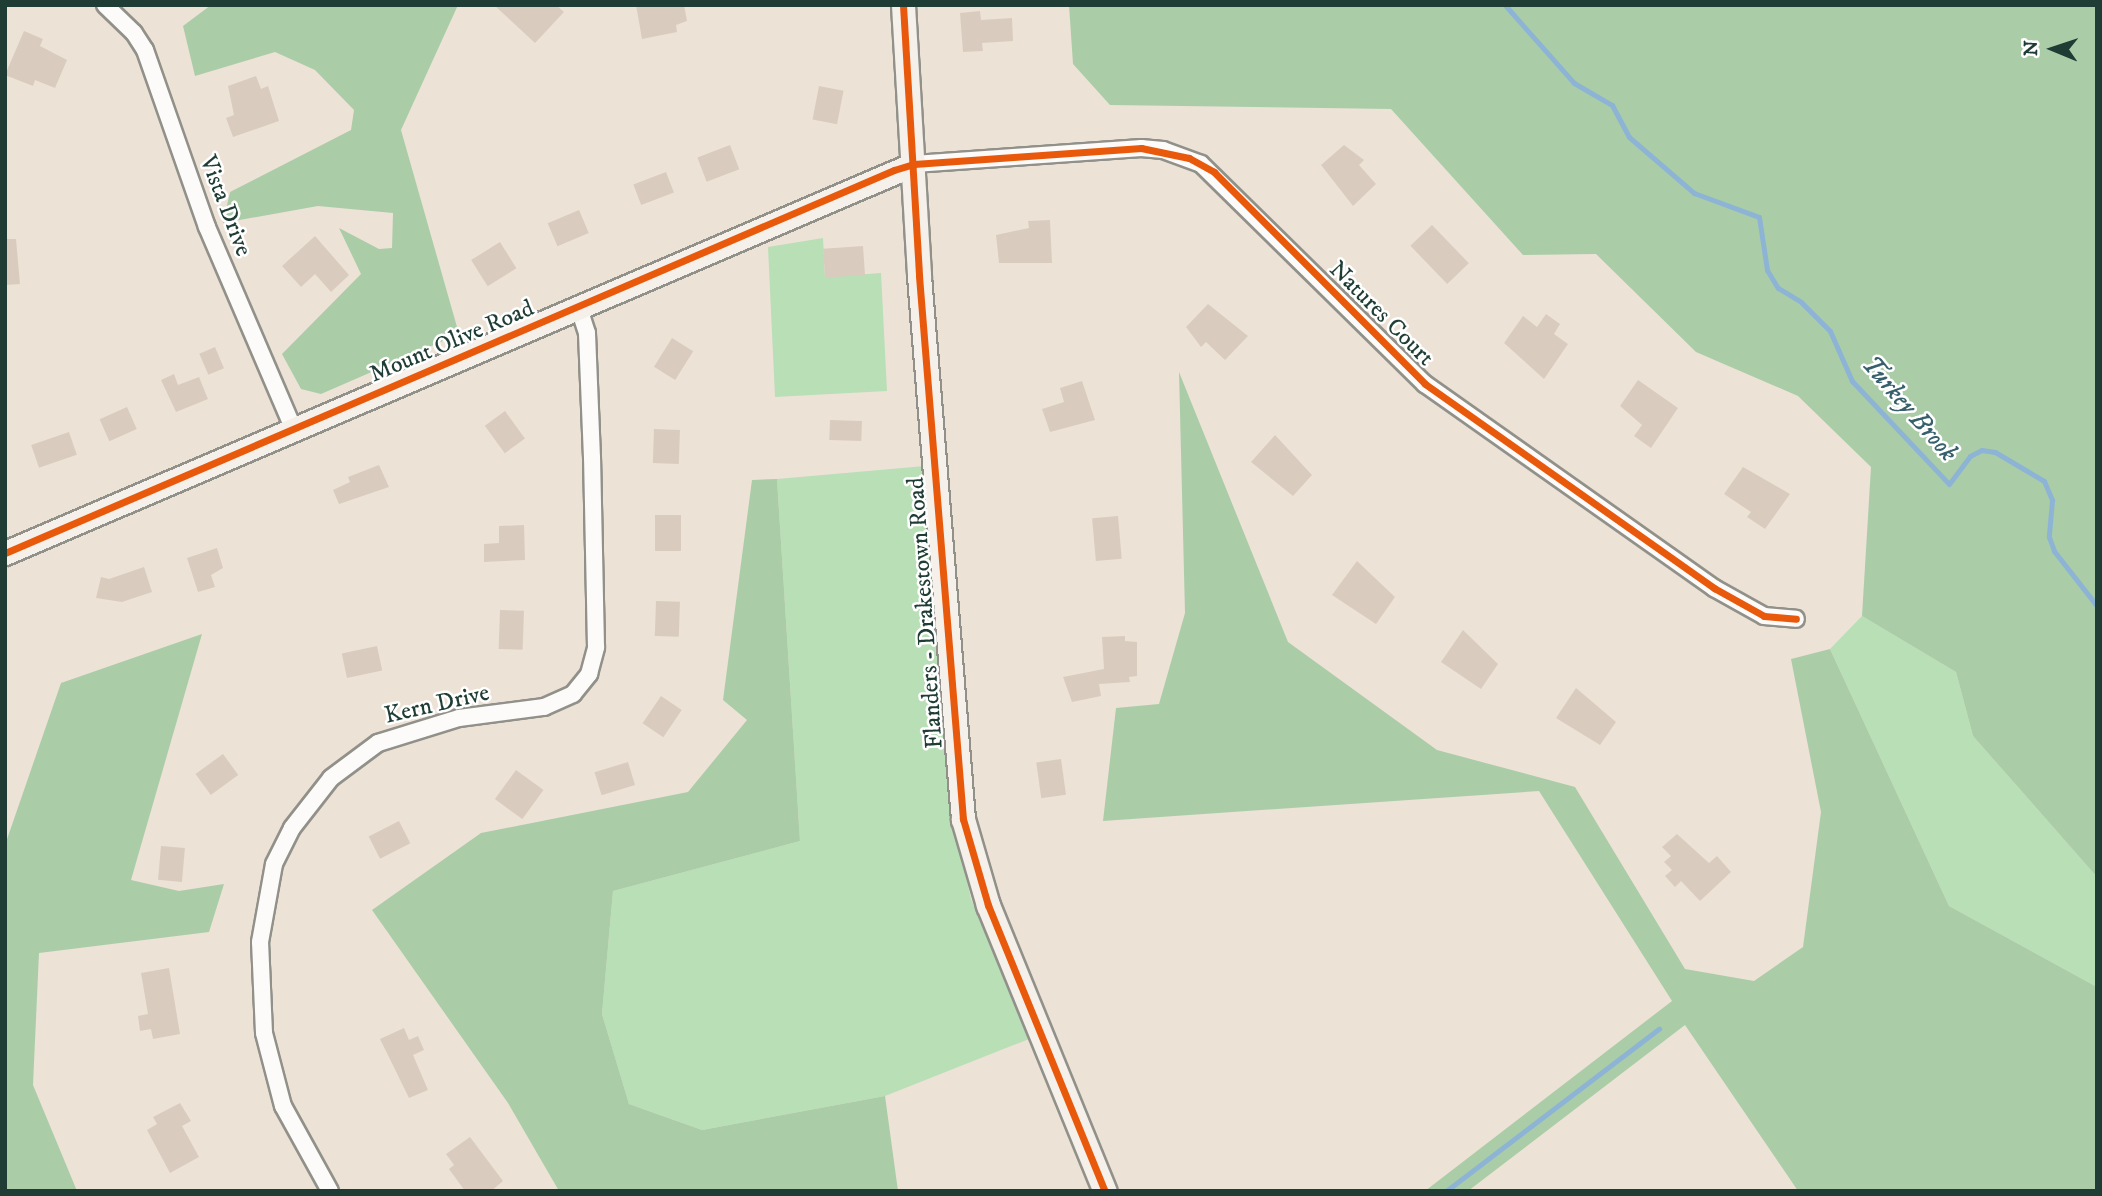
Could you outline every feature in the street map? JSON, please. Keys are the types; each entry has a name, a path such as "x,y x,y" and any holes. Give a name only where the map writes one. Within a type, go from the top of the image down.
{"street":[{"name":"Vista Drive","path":"105,5 127,25 145,50 207,227 294,430"},
{"name":"Flanders - Drakestown Road","path":"903,5 963,819 988,905 1105,1191"},
{"name":"Natures Court","path":"914,164 1141,148 1163,150 1201,164 1425,384 1714,588 1764,616 1796,619"},
{"name":"Mount Olive Road","path":"5,553 914,164"},
{"name":"Kern Drive","path":"330,1191 283,1106 264,1032 259,954 274,864 292,828 331,778 378,743 459,719 544,707 573,694 589,674 596,647 592,458 587,333 579,309"}],"green space":[{"path":"211,5 458,5 401,130 459,334 321,394 301,389 282,354 361,274 339,228 379,249 392,248 393,213 318,206 223,223 230,192 351,130 354,110 315,70 275,52 195,76 183,26"},
{"path":"1069,5 2097,5 2097,877 1973,736 1956,672 1862,616 1871,467 1798,396 1696,352 1596,254 1523,255 1391,109 1110,105 1073,64"},
{"path":"823,238 825,277 881,273 887,391 775,397 768,247"},
{"path":"1179,372 1288,642 1437,750 1575,787 1685,969 1754,981 1803,947 1821,812 1791,659 1830,649 1949,906 2097,987 2097,1191 1798,1191 1685,1025 1468,1191 1425,1191 1672,1001 1539,791 1103,821 1116,708 1159,704 1185,613"},
{"path":"925,466 948,796 971,899 1029,1039 885,1096 702,1130 629,1104 602,1014 613,891 800,841 777,479"},
{"path":"777,479 800,841 613,891 602,1014 629,1104 702,1130 885,1096 898,1191 559,1191 508,1103 372,910 481,833 688,792 747,720 723,700 752,480"},
{"path":"1862,616 1956,672 1973,736 2097,877 2097,987 1949,906 1830,649"},
{"path":"202,634 131,880 179,891 224,884 209,932 39,953 33,1085 77,1191 5,1191 5,845 61,683"}],"building":[{"path":"494,5 556,5 564,12 535,43"},
{"path":"636,5 684,5 687,21 676,25 677,32 642,39"},
{"path":"980,11 981,20 1012,18 1013,41 982,43 983,51 963,52 960,13"},
{"path":"24,31 43,39 40,46 67,60 55,88 35,80 33,86 5,75"},
{"path":"256,76 261,89 268,86 279,121 233,137 226,118 234,115 228,86"},
{"path":"819,86 844,91 837,124 813,119"},
{"path":"730,145 739,169 707,182 697,158"},
{"path":"1344,145 1364,160 1359,165 1376,184 1353,206 1321,165"},
{"path":"666,172 674,193 641,205 633,185"},
{"path":"579,210 589,233 557,246 548,223"},
{"path":"1050,220 1052,263 999,263 996,235 1029,228 1028,221"},
{"path":"1432,225 1469,263 1447,284 1410,246"},
{"path":"315,236 349,275 331,292 315,274 301,287 282,266"},
{"path":"5,239 16,239 20,284 5,285"},
{"path":"500,242 516,268 488,286 471,260"},
{"path":"863,246 865,275 825,278 823,249"},
{"path":"1208,304 1248,336 1225,360 1206,342 1201,347 1186,327"},
{"path":"1546,314 1560,324 1554,334 1568,344 1544,379 1504,343 1523,316 1537,327"},
{"path":"672,338 693,351 675,380 654,367"},
{"path":"215,347 224,368 208,375 199,354"},
{"path":"174,374 178,385 199,377 208,399 176,412 161,380"},
{"path":"1638,380 1678,408 1651,448 1634,436 1642,425 1620,406"},
{"path":"1082,381 1095,420 1050,432 1042,409 1064,402 1060,388"},
{"path":"127,407 137,429 109,441 100,419"},
{"path":"505,411 525,439 505,453 485,426"},
{"path":"830,420 862,421 861,441 829,440"},
{"path":"654,429 680,430 679,464 653,463"},
{"path":"69,432 77,455 39,468 31,445"},
{"path":"1275,435 1312,475 1293,496 1251,462"},
{"path":"379,465 389,487 339,504 333,490 350,482 348,477"},
{"path":"1743,467 1790,494 1765,529 1747,517 1751,512 1724,494"},
{"path":"655,515 681,515 681,551 655,551"},
{"path":"1118,516 1122,559 1096,561 1092,518"},
{"path":"524,525 525,560 484,562 484,544 499,543 499,526"},
{"path":"217,548 223,568 211,575 215,587 198,592 187,558"},
{"path":"1357,561 1395,597 1376,624 1332,595"},
{"path":"144,567 152,592 122,602 96,598 101,577 109,579"},
{"path":"656,601 680,602 679,637 655,636"},
{"path":"500,610 524,611 523,650 499,649"},
{"path":"1463,630 1498,664 1481,689 1441,662"},
{"path":"1125,636 1125,641 1137,642 1137,676 1129,677 1130,682 1099,684 1101,696 1072,702 1063,677 1104,669 1102,637"},
{"path":"377,646 382,670 347,678 342,653"},
{"path":"1576,688 1616,722 1600,745 1556,718"},
{"path":"661,696 682,710 663,737 643,723"},
{"path":"223,754 238,775 211,795 195,774"},
{"path":"1061,759 1066,795 1041,798 1036,762"},
{"path":"628,762 635,785 602,795 595,772"},
{"path":"516,770 544,790 522,819 495,799"},
{"path":"399,821 410,843 380,859 369,836"},
{"path":"1677,834 1709,863 1717,856 1731,872 1700,901 1681,881 1675,887 1665,876 1672,870 1664,862 1671,856 1662,847"},
{"path":"161,846 185,848 182,882 158,880"},
{"path":"169,968 180,1034 153,1039 151,1029 140,1031 138,1016 148,1014 141,973"},
{"path":"404,1028 409,1040 418,1036 424,1050 413,1055 428,1090 409,1098 380,1039"},
{"path":"180,1103 191,1121 182,1126 199,1157 170,1173 147,1130 157,1124 153,1117"},
{"path":"470,1137 503,1181 491,1191 465,1191 449,1169 454,1165 446,1154"}],"waterway":[{"name":"Turkey Brook","path":"1505,5 1574,83 1612,105 1629,137 1694,193 1759,217 1767,270 1778,288 1801,302 1830,331 1852,381 1949,484 1970,456 1982,450 1995,452 2044,481 2052,500 2049,537 2054,551 2097,606"},
{"path":"1446,1191 1659,1029"}],"cycle path":[{"path":"903,5 919,276 963,819 988,905 1105,1191"},
{"path":"5,553 894,170 914,164 1141,148 1189,158 1214,172 1425,384 1714,588 1764,616 1796,619"}]}
